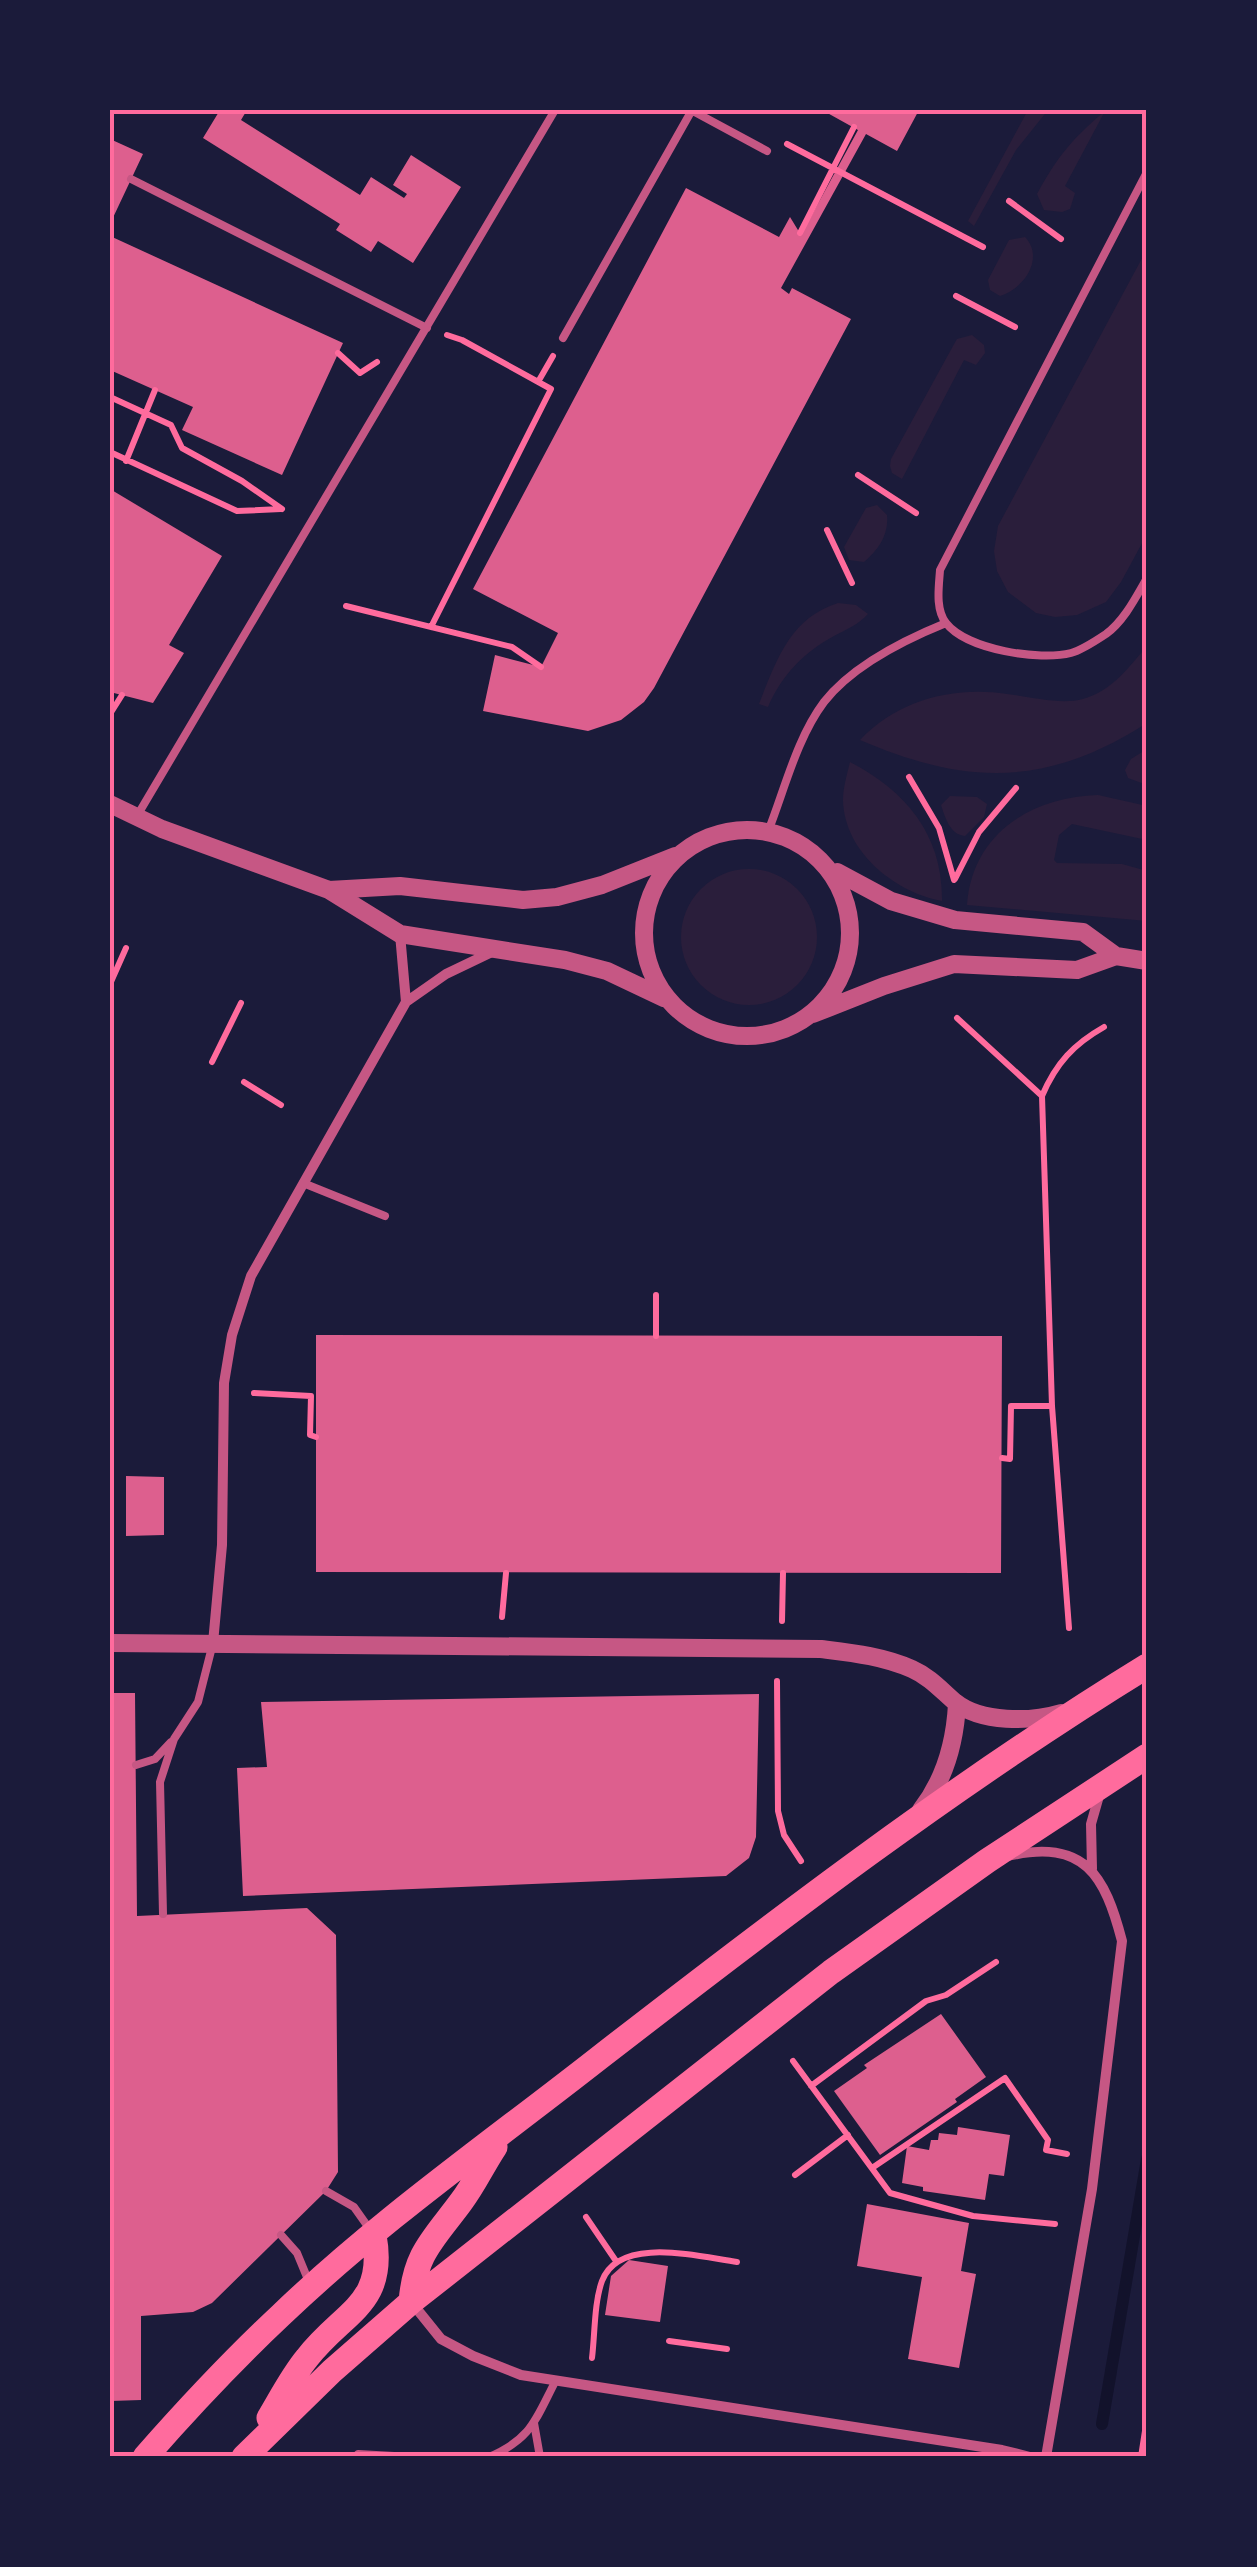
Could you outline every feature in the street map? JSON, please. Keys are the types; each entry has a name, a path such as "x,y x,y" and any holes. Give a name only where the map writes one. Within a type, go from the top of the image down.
{"main road":[{"path":"145,2457 196,2400 310,2288 374,2235 764,1928 910,1823 1147,1666"},
{"path":"246,2454 332,2370 411,2302 830,1972 1147,1756"},
{"path":"411,2302 414,2274 424,2248 459,2205 511,2127"},
{"path":"246,2454 307,2357 369,2292 377,2274 374,2235"}],"street":[{"path":"110,804 329,890 400,934 565,960 606,971 664,998 697,1024 744,1038 780,1030 884,986 954,964 1078,970 1116,956"},
{"path":"329,890 400,886 523,900 558,898 602,885 708,840 769,829 813,850 833,869 891,901 955,920 1082,932 1116,956 1147,961"},
{"path":"664,998 645,954 644,925 654,884 677,856"},
{"path":"803,1018 825,999 838,978 851,935 848,897 833,869"},
{"path":"400,934 406,1002"},
{"path":"213,1644 222,1545 223,1395 232,1335 251,1276 406,1002 446,974 497,950"},
{"path":"110,1643 821,1649 878,1656 917,1671 945,1690 957,1704 1018,1720 1044,1718 1102,1694"},
{"path":"910,1823 944,1771 956,1730 957,1704"},
{"path":"1092,1869 1091,1824 1104,1783"},
{"path":"988,1861 1017,1854 1050,1853 1073,1858 1092,1869 1112,1901 1122,1941 1092,2189 1046,2457"},
{"path":"411,2302 441,2339 501,2368 555,2382 1030,2457"}],"lane":[{"path":"136,817 555,110"},
{"path":"563,338 692,110 767,151"},
{"path":"1147,172 940,570 938,598 946,623 978,644 1021,655 1071,653 1109,633 1147,578"},
{"path":"131,179 426,328"},
{"path":"769,829 807,733 824,702 848,679 908,638 946,623"},
{"path":"303,1182 385,1216"},
{"path":"136,1765 156,1758 198,1702 213,1644"},
{"path":"163,1914 160,1782 174,1739"},
{"path":"326,2191 354,2207 374,2235"},
{"path":"281,2235 298,2253 310,2288"},
{"path":"489,2457 517,2445 534,2424 555,2382"},
{"path":"534,2424 540,2457"},
{"path":"356,2457 412,2457"}],"path":[{"path":"800,233 854,127"},
{"path":"833,169 983,247"},
{"path":"1009,200 1060,239"},
{"path":"956,296 1014,327"},
{"path":"431,627 551,389 462,340"},
{"path":"338,354 360,374"},
{"path":"126,461 154,390"},
{"path":"110,398 171,425 182,448 242,481 282,509 237,511 110,452"},
{"path":"858,474 916,513"},
{"path":"827,530 852,583"},
{"path":"346,606 512,646 541,667"},
{"path":"110,714 122,695"},
{"path":"909,777 940,828 954,880 979,832 1016,788"},
{"path":"110,984 126,948"},
{"path":"212,1062 242,1003"},
{"path":"957,1018 1042,1096"},
{"path":"1069,1628 1052,1406 1042,1096 1064,1056 1104,1026"},
{"path":"244,1082 281,1105"},
{"path":"656,1295 656,1336"},
{"path":"254,1392 311,1396 310,1435 316,1437"},
{"path":"1002,1458 1010,1459 1012,1406 1052,1406"},
{"path":"502,1618 506,1572"},
{"path":"782,1623 783,1572"},
{"path":"777,1681 778,1811 784,1835 801,1861"},
{"path":"811,2086 926,2001 946,1995 996,1962"},
{"path":"793,2061 890,2193 974,2216 1055,2224"},
{"path":"872,2168 1005,2078 1048,2140 1046,2150 1067,2154"},
{"path":"795,2175 848,2135"},
{"path":"586,2218 616,2261"},
{"path":"592,2358 602,2280 616,2261 637,2253 737,2262"},
{"path":"669,2341 727,2349"},
{"path":"1141,2457 1147,2418"}],"shaded area":[{"path":"1028,110 1048,110 1016,150 974,226 968,221"},
{"path":"1105,111 1065,186 1075,193 1070,209 1044,210 1037,194 1044,181 1066,149"},
{"path":"1025,237 1033,254 1029,272 1017,287 1000,296 990,290 988,280 1009,240"},
{"path":"1147,249 1147,534 1106,602 1077,615 1055,617 1036,613 1008,592 997,571 994,551 998,526"},
{"path":"972,335 984,345 985,353 976,365 964,360 902,479 892,473 891,459 957,339"},
{"path":"877,505 887,515 881,542 864,562 849,560 844,547 866,508"},
{"path":"838,603 856,605 868,614 803,657 768,707 759,704 779,657 796,630"},
{"path":"1147,646 1147,723 1075,759 1040,769 971,772 936,766 860,740 891,715 947,694 987,692 1056,701 1083,699 1111,684"},
{"path":"1147,749 1147,785 1128,778 1125,770 1131,759"},
{"path":"850,762 888,787 917,818 936,856 942,901 907,889 863,853 846,820 843,801"},
{"path":"1098,795 1147,806 1147,840 1072,824 1059,835 1054,860 1122,864 1147,871 1147,921 967,905 980,858 1010,824 1050,803"},
{"path":"950,796 977,797 987,804 984,817 965,836 952,829 944,815 941,805"},
{"path":"749,869 775,874 797,889 812,911 817,937 812,963 797,985 775,1000 749,1005 723,1000 701,985 686,963 681,937 686,911 701,889 723,874"}],"building":[{"path":"220,110 247,110 241,120 360,195 371,177 404,198 407,194 393,185 411,155 461,187 413,263 378,241 371,252 336,230 340,224 203,138"},
{"path":"822,110 919,110 897,151 866,134 781,288 789,294 792,288 851,319 654,688 644,702 621,720 588,731 483,711 495,655 541,667 558,633 473,589 686,188 779,237 790,217 801,235 858,130"},
{"path":"110,139 143,154 110,224"},
{"path":"110,236 343,343 282,475 182,430 193,407 110,370"},
{"path":"110,489 222,556 169,645 184,653 153,703 110,692"},
{"path":"316,1335 1002,1336 1001,1573 316,1572"},
{"path":"126,1476 164,1477 164,1535 126,1536"},
{"path":"110,1693 135,1693 137,1916 307,1908 336,1935 338,2172 326,2191 212,2303 193,2312 141,2316 141,2400 110,2401"},
{"path":"759,1694 756,1837 749,1858 726,1876 243,1896 237,1768 267,1767 261,1702"},
{"path":"941,2014 986,2077 880,2155 834,2091 867,2068 864,2065"},
{"path":"958,2127 1010,2135 1004,2176 989,2174 985,2200 923,2191 923,2187 902,2183 907,2146 929,2150 931,2140 938,2140 939,2133 957,2135"},
{"path":"867,2204 969,2223 961,2271 976,2274 959,2368 908,2359 922,2277 857,2266"},
{"path":"629,2260 668,2266 660,2322 605,2315 611,2276"}],"waterway":[{"path":"1102,2424 1147,2159"}]}
